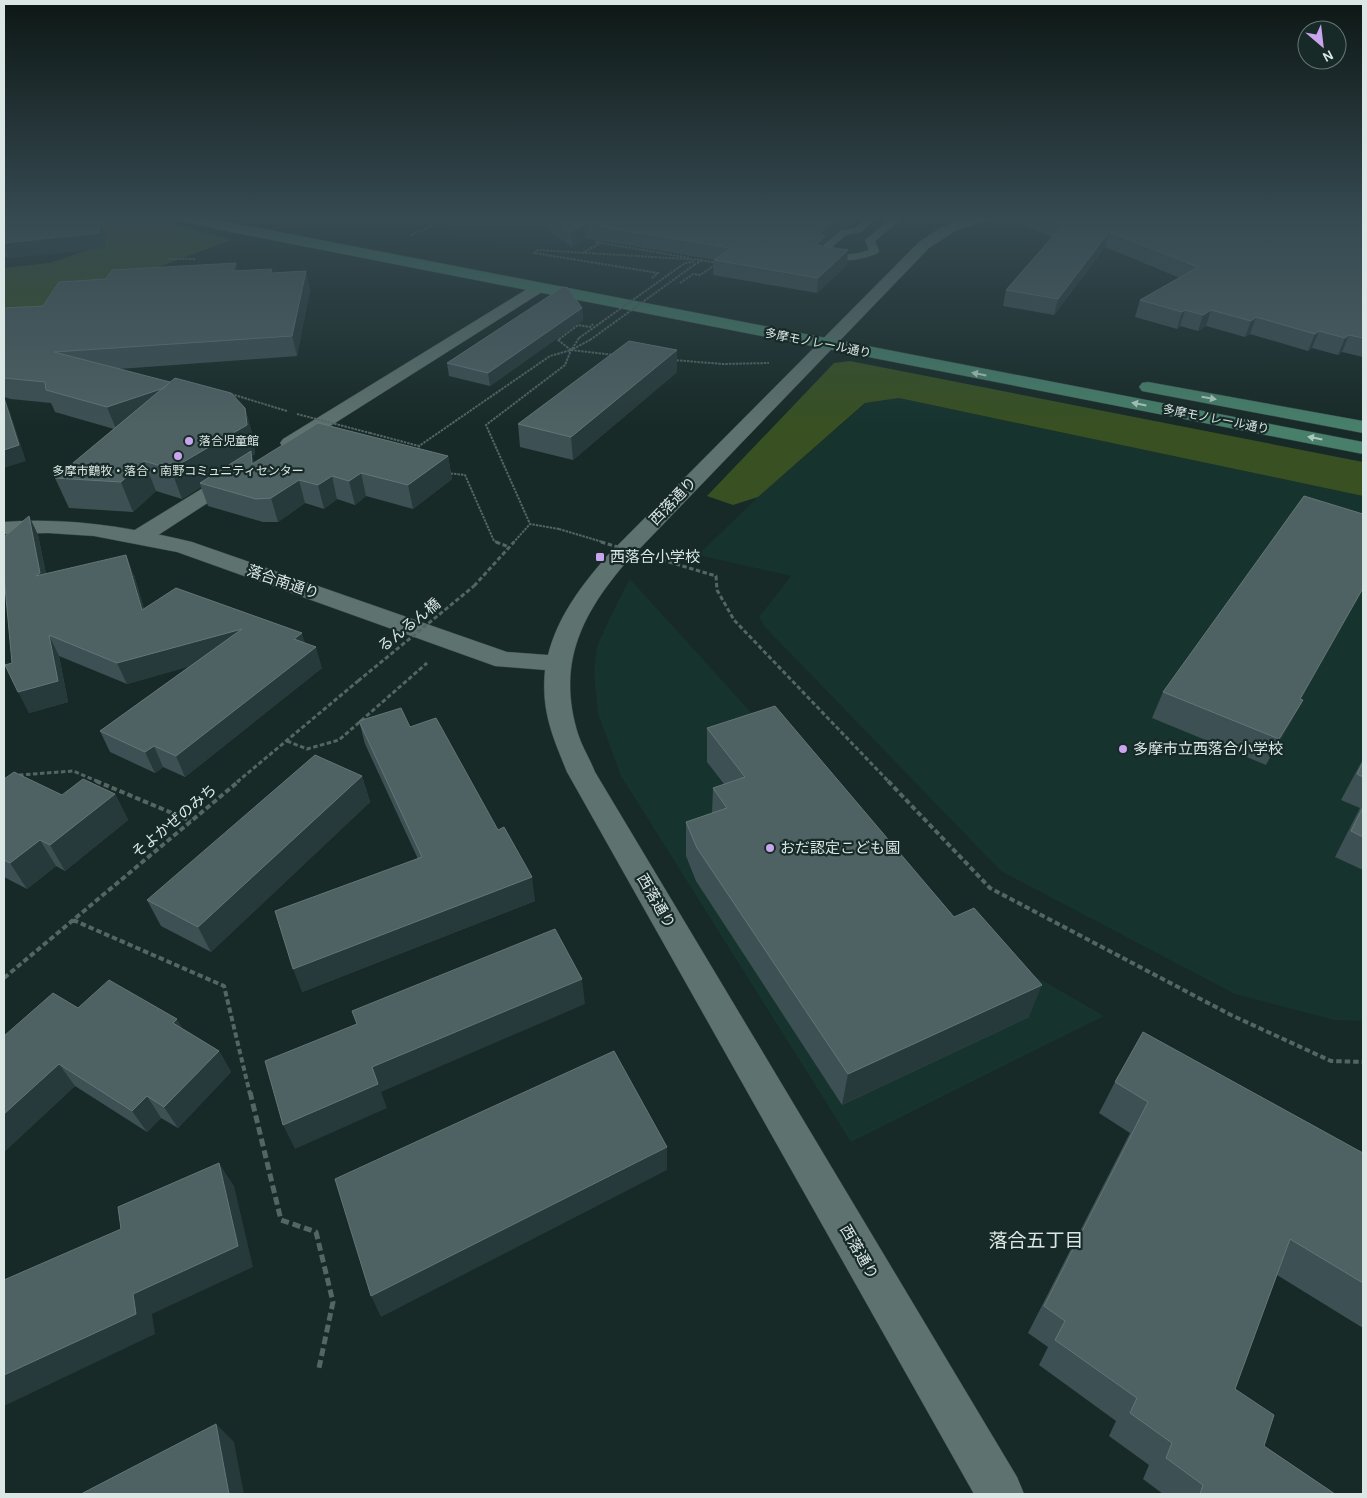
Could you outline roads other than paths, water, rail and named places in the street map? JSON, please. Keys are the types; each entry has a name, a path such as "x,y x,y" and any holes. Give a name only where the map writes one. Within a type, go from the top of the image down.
{"main road":[{"name":"多摩モノレール通り","path":"532,287 831,333 1363,448"},
{"name":"多摩モノレール通り","path":"831,333 858,333"},
{"name":"多摩モノレール通り","path":"1135,384 1363,427"}],"street":[{"name":"西落通り","path":"880,287 831,333 598,580 576,612 557,663 557,693 564,733 581,772 1000,1494"},
{"path":"273,453 537,288"},
{"path":"141,536 248,469"},
{"name":"落合南通り","path":"4,528 74,529 141,536 184,547 504,660 557,663"}],"place":[{"name":"落合児童館","path":"189,441"},
{"name":"多摩市鶴牧・落合・南野コミュニティセンター","path":"178,456"},
{"name":"西落合小学校","path":"600,557"},
{"name":"多摩市立西落合小学校","path":"1123,749"},
{"name":"おだ認定こども園","path":"770,848"}],"district":[{"name":"落合五丁目","path":"1036,1241"}]}
